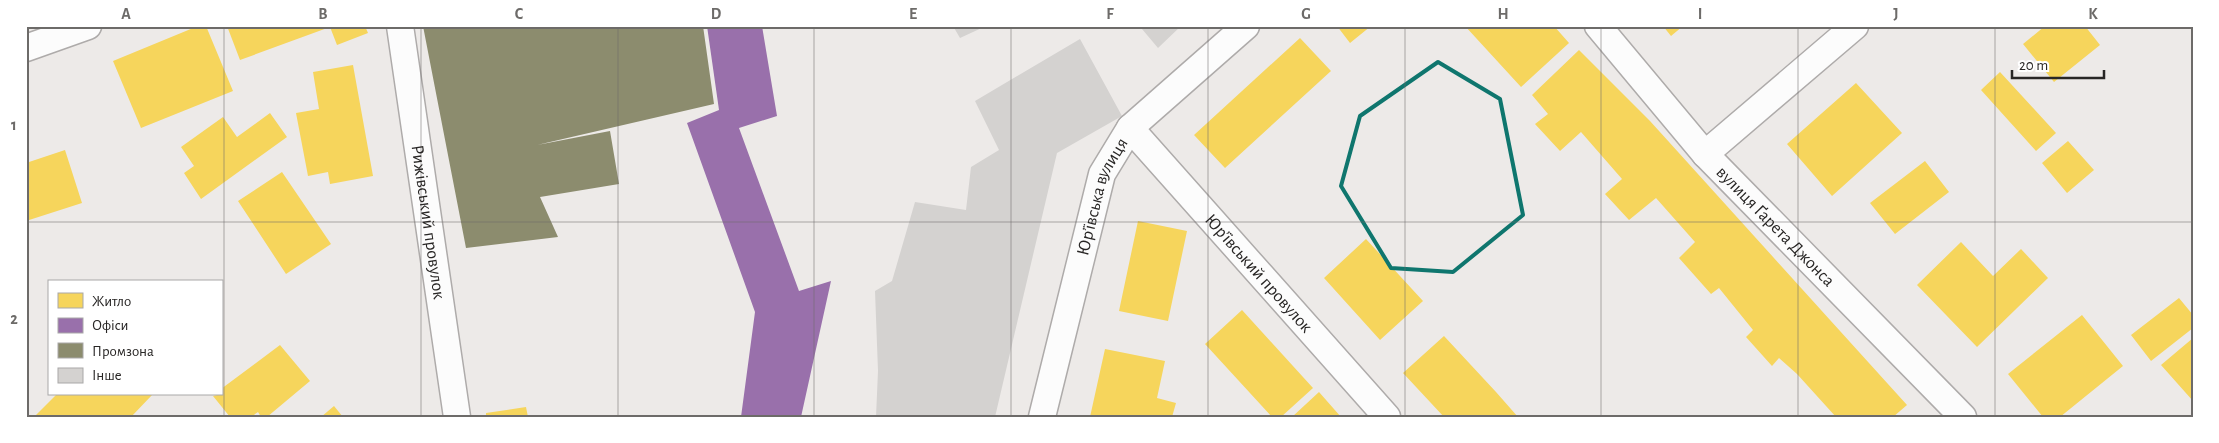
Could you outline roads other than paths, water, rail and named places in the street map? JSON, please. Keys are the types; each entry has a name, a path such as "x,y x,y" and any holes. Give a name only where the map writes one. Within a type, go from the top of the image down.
{"street":[{"path":"26,48 88,26"},
{"name":"Рижівський провулок","path":"400,26 457,417"},
{"name":"Юр’ївська вулиця","path":"1042,417 1102,174 1130,128 1246,26"},
{"name":"вулиця Ґарета Джонса","path":"1598,26 1705,154 1963,417"},
{"path":"1705,154 1855,26"},
{"name":"Юр’ївський провулок","path":"1130,128 1387,417"}]}
